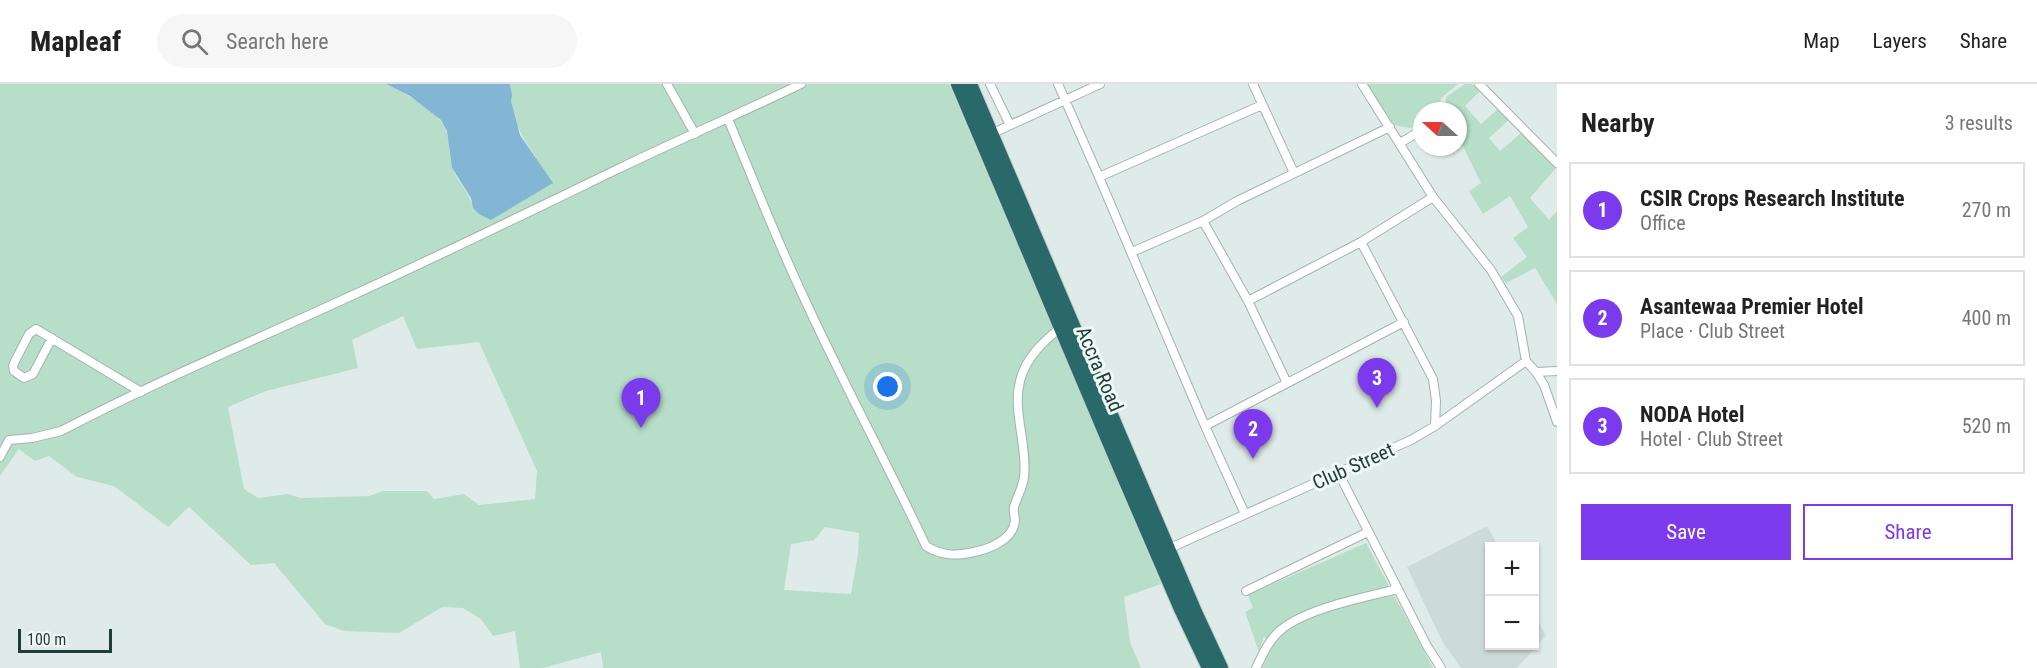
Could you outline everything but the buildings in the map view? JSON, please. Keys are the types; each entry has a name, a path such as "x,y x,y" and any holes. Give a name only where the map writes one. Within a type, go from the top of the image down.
{"highway":[{"name":"Accra Road","path":"958,84 1177,600 1209,668"},
{"name":"Accra Road","path":"970,84 1221,668"}],"street":[{"path":"667,84 695,134"},
{"path":"0,457 9,440 32,438 61,431 237,346 271,333 505,225 622,167 801,84"},
{"path":"990,84 1010,125"},
{"path":"1058,84 1245,514"},
{"path":"991,134 1100,84"},
{"path":"1253,84 1294,173"},
{"path":"1362,84 1433,197 1491,270 1518,316 1526,361 1544,385 1557,422"},
{"path":"1479,84 1557,163"},
{"path":"1100,177 1262,105"},
{"path":"728,119 804,298 849,392 891,471 926,546 936,553 948,555 981,551 998,544 1011,531 1015,521 1014,509 1024,475 1018,411 1020,380 1030,357 1039,345 1061,327"},
{"path":"1132,252 1203,221 1237,201 1390,127"},
{"path":"1400,143 1413,135"},
{"path":"1248,301 1361,242 1433,197"},
{"path":"1203,221 1248,301 1287,383"},
{"path":"1361,242 1433,378 1436,401 1435,426"},
{"path":"1205,426 1404,322"},
{"path":"52,338 33,374 24,378 14,371 15,361 29,334 36,328 141,392"},
{"name":"Club Street","path":"1168,549 1411,440 1435,426 1526,361"},
{"path":"1536,372 1557,371"},
{"path":"1338,472 1427,646 1441,668"},
{"path":"1246,591 1368,532"},
{"path":"1256,668 1266,647 1283,628 1331,606 1398,589"}],"shaded area":[{"path":"1487,526 1496,542 1485,542 1485,650 1533,650 1517,668 1461,668 1442,641 1407,567"},
{"path":"1539,623 1546,636 1539,644"}],"green space":[{"path":"0,84 386,84 422,104 444,126 454,171 473,208 536,157 514,118 510,84 949,84 1161,584 1124,597 1130,642 1141,668 603,668 601,652 543,668 520,668 515,631 493,636 481,619 463,608 442,607 399,633 344,631 325,624 274,563 251,565 189,507 168,527 114,486 77,477 49,456 35,461 19,449 0,476","holes":["403,316 417,349 479,342 537,471 535,499 479,505 464,494 434,499 427,491 383,491 369,496 300,498 288,494 258,498 244,489 228,407 266,391 358,368 352,340","825,527 859,533 851,594 784,590 791,544 814,540"]},
{"path":"1367,84 1458,84 1441,98 1440,102 1413,102 1413,127 1410,128 1394,125"},
{"path":"1465,84 1472,84 1480,91 1467,104 1467,102 1446,102 1446,97"},
{"path":"1467,108 1481,124 1499,108 1510,119 1489,138 1500,151 1521,133 1556,168 1530,198 1549,220 1557,211 1557,304 1535,268 1506,283 1501,277 1527,257 1513,238 1528,227 1510,196 1483,214 1469,191 1481,183 1467,154"},
{"path":"1366,543 1433,668 1262,668 1271,648 1264,636 1259,652 1245,612 1253,608 1248,595"}],"water":[{"path":"386,84 510,84 511,101 520,135 553,183 491,220 479,214 473,208 471,198 452,168 447,131 441,120 410,96"}],"place":[{"name":"NODA Hotel","path":"1377,408"},
{"name":"CSIR Crops Research Institute","path":"641,428"},
{"name":"Asantewaa Premier Hotel","path":"1253,459"}]}
